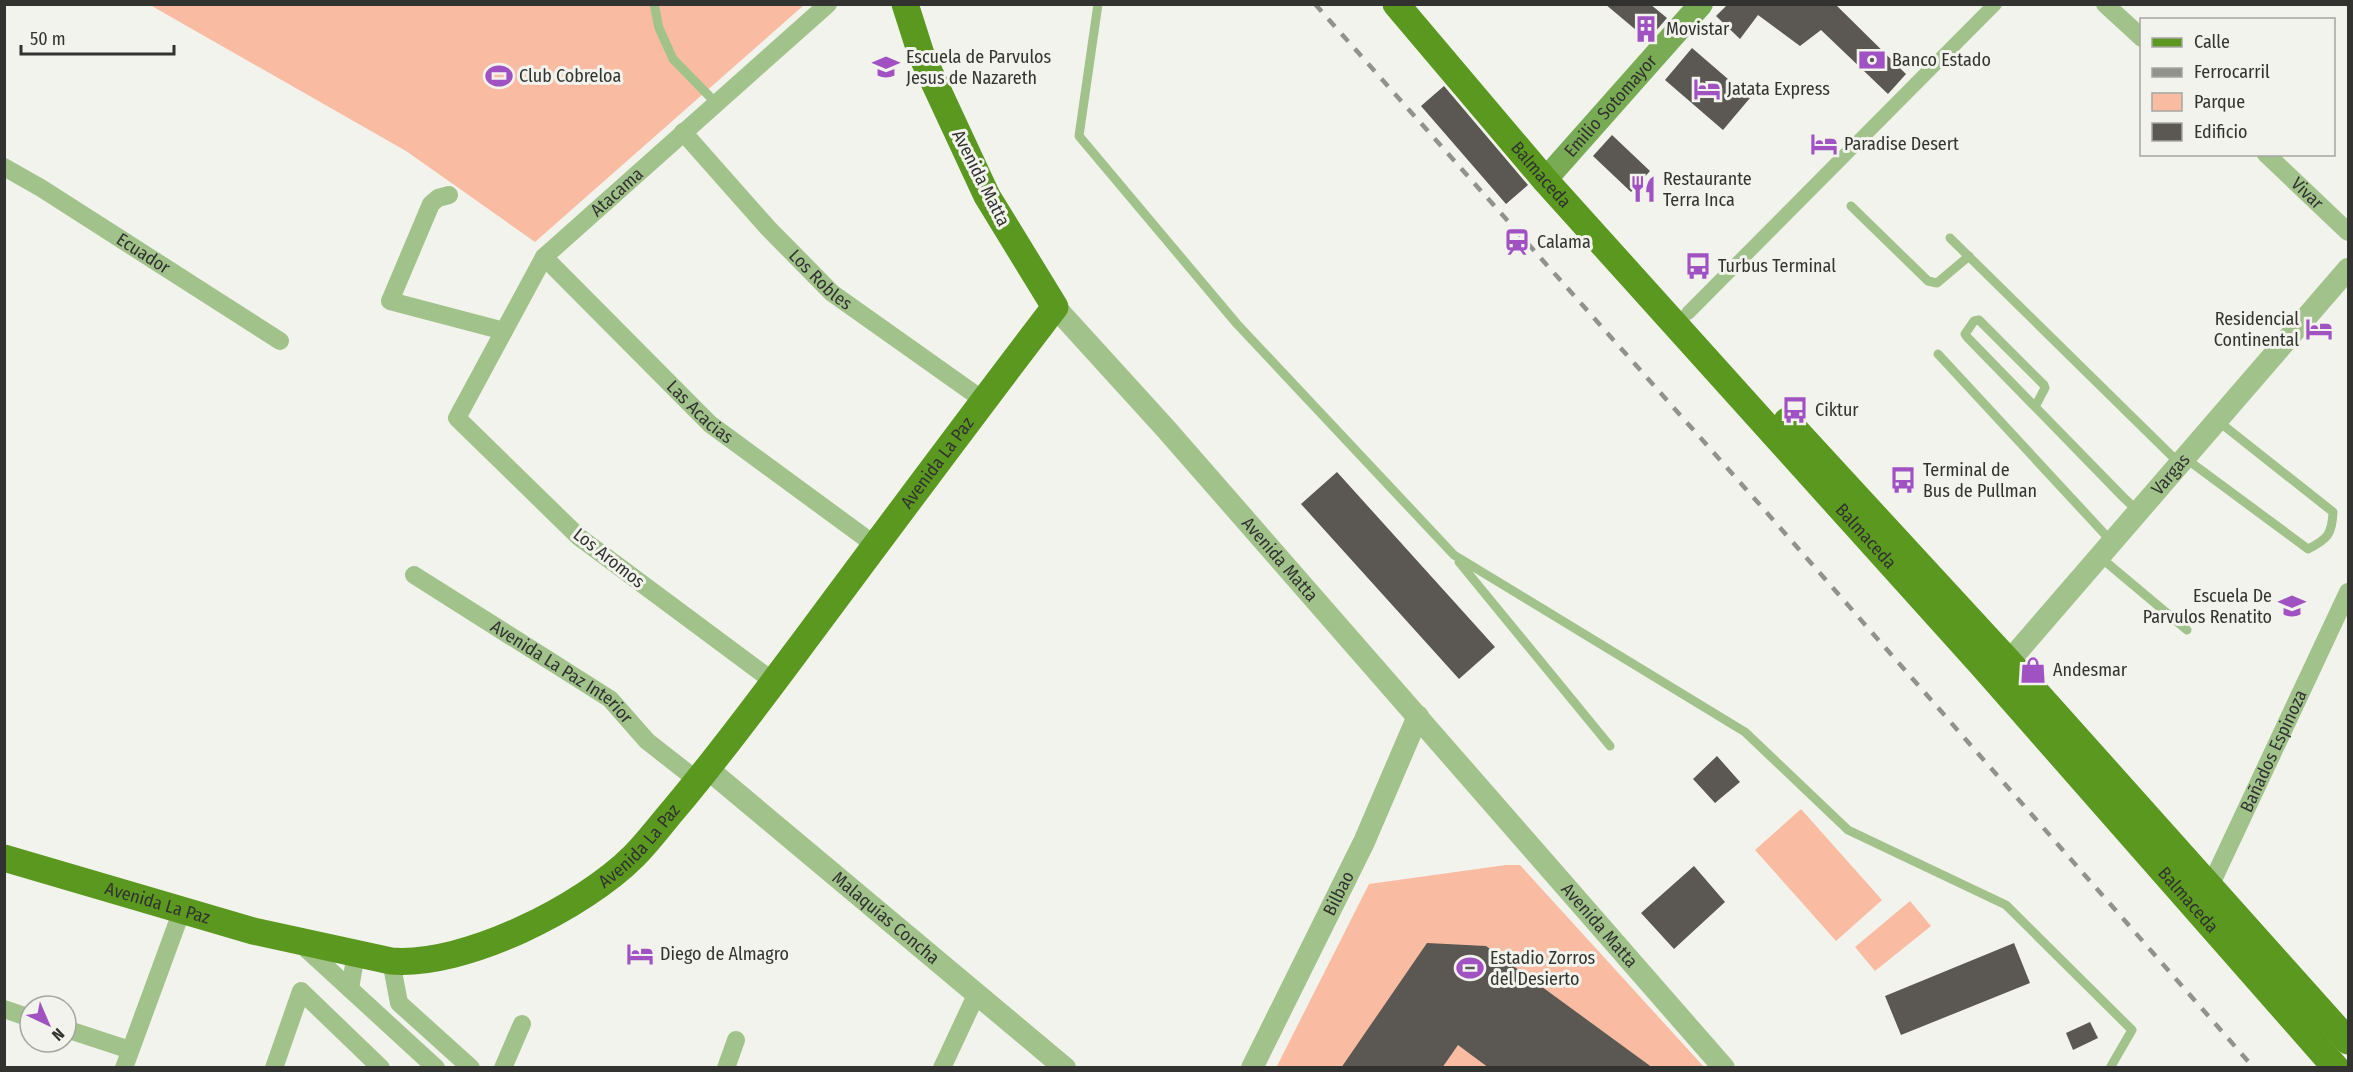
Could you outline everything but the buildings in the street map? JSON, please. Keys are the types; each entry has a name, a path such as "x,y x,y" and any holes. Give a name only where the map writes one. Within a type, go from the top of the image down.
{"main road":[{"name":"Avenida Matta","path":"905,4 921,54 987,196 1055,307"},
{"name":"Balmaceda","path":"1396,4 2001,670"},
{"name":"Balmaceda","path":"1416,4 1551,173 1688,313 2204,898 2349,1041"},
{"name":"Emilio Sotomayor","path":"1551,173 1701,4"},
{"name":"Avenida La Paz","path":"4,858 253,931 391,961 406,962 445,956 502,938 555,913 598,885 634,856 703,775 1055,307"},
{"name":"Balmaceda","path":"2204,898 2336,1068"}],"street":[{"name":"Atacama","path":"457,418 544,257 828,4"},
{"path":"1688,313 1995,4"},
{"path":"2105,4 2140,36"},
{"name":"Los Robles","path":"683,132 768,228 832,293 983,400"},
{"name":"Vivar","path":"2268,156 2349,232"},
{"name":"Ecuador","path":"4,167 41,188 280,341"},
{"path":"449,195 438,198 431,204 390,301 504,330"},
{"name":"Las Acacias","path":"544,257 710,424 875,544"},
{"name":"Vargas","path":"2001,670 2349,269"},
{"name":"Avenida Matta","path":"1055,307 1166,429 1724,1068"},
{"name":"Los Aromos","path":"457,418 579,537 774,682"},
{"name":"Avenida La Paz Interior","path":"414,575 610,699 648,741 703,775"},
{"name":"Bañados Espinoza","path":"2204,898 2349,592"},
{"name":"Bilbao","path":"1252,1068 1364,842 1418,716"},
{"name":"Malaquías Concha","path":"703,775 977,993 1065,1068"},
{"path":"78,1035 127,1059 182,910"},
{"path":"297,940 426,1064"},
{"path":"350,989 356,953"},
{"path":"391,961 399,1003 471,1068"},
{"path":"273,1068 301,991 381,1068"},
{"path":"942,1068 977,993"},
{"path":"503,1068 522,1024"},
{"path":"426,1064 431,1032"},
{"path":"726,1068 736,1040"}],"lane":[{"path":"654,4 659,28 673,58 716,103"},
{"path":"1098,4 1079,136 1237,324 1454,555 1610,746"},
{"path":"1851,206 1928,281 1937,283 1969,256"},
{"path":"1950,238 2182,461 2308,549 2323,541 2332,529 2333,512 2217,421"},
{"path":"2035,406 2045,388 2044,384 1979,320 1974,321 1965,334 1967,337 2139,512"},
{"path":"1938,354 2106,549 2187,630"},
{"path":"1454,555 1745,732 1848,830 2006,905 2132,1030 2110,1068"}],"green space":[{"name":"Club Cobreloa","path":"150,5 804,5 535,242 406,151"},
{"path":"1801,809 1882,900 1836,941 1755,850"},
{"name":"Estadio Zorros del Desierto","path":"1520,865 1704,1067 1276,1068 1369,884"},
{"path":"1910,901 1931,926 1875,971 1855,947"}],"railway":[{"path":"1315,4 1761,506 2254,1068"}],"place":[{"name":"Movistar","path":"1646,29"},
{"name":"Banco Estado","path":"1872,60"},
{"name":"Escuela de Parvulos Jesus de Nazareth","path":"886,67"},
{"name":"Club Cobreloa","path":"499,76"},
{"name":"Jatata Express","path":"1707,89"},
{"name":"Paradise Desert","path":"1824,144"},
{"name":"Restaurante Terra Inca","path":"1643,189"},
{"name":"Calama","path":"1517,242"},
{"name":"Turbus Terminal","path":"1698,266"},
{"name":"Residencial Continental","path":"2319,329"},
{"name":"Ciktur","path":"1795,410"},
{"name":"Terminal de Bus de Pullman","path":"1903,480"},
{"name":"Escuela De Parvulos Renatito","path":"2292,606"},
{"name":"Andesmar","path":"2033,670"},
{"name":"Diego de Almagro","path":"640,954"},
{"name":"Estadio Zorros del Desierto","path":"1470,968"}]}
